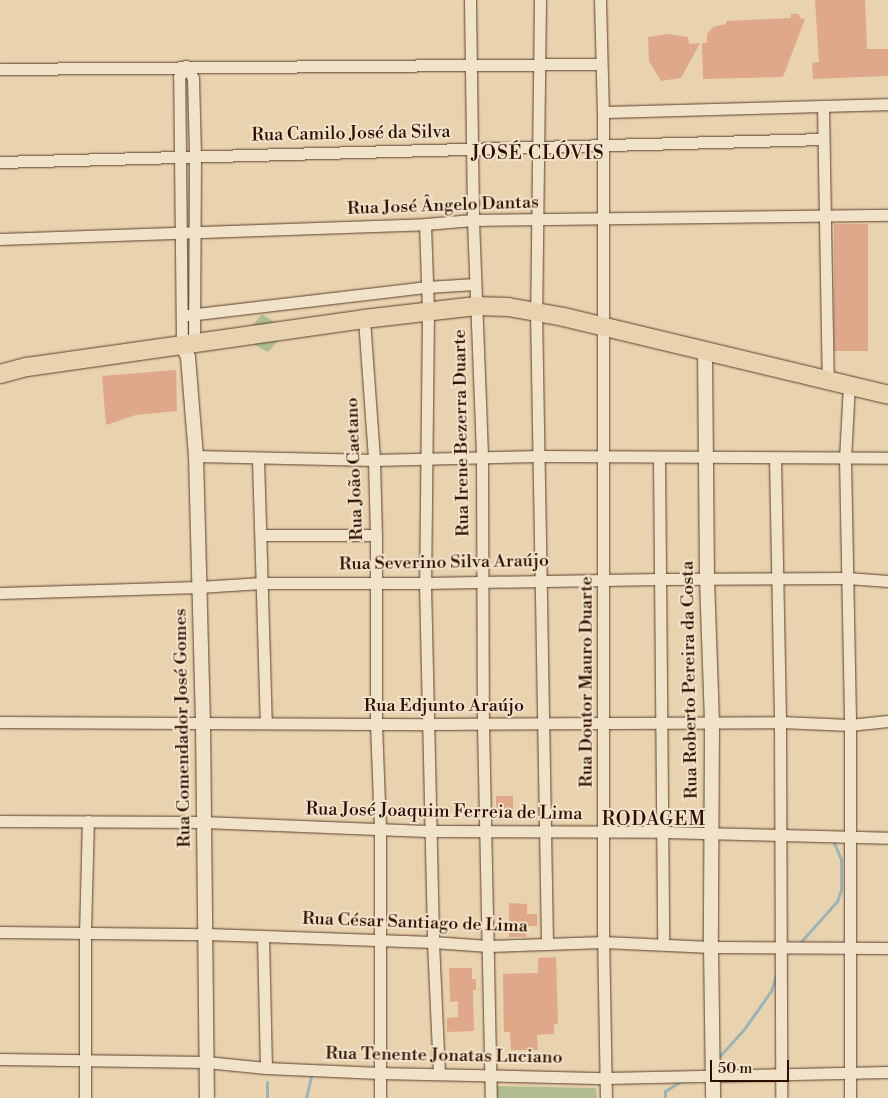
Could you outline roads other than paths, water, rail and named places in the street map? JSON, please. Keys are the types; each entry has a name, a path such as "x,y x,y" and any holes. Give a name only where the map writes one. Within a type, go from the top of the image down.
{"main road":[{"path":"0,374 27,367 188,349 364,319 476,306 536,311 888,395"}],"street":[{"name":"Rua Irene Bezerra Duarte","path":"470,0 473,220 482,458 483,724 491,1098"},
{"path":"540,0 536,311 547,944"},
{"name":"Rua Doutor Mauro Duarte","path":"600,0 600,64 603,112 602,458 605,579 604,942 606,1098"},
{"path":"0,69 600,64"},
{"path":"186,66 193,78 195,155 194,314 188,349"},
{"path":"186,66 179,78 181,315 188,349"},
{"path":"603,112 888,104"},
{"path":"823,106 828,380"},
{"name":"Rua Camilo José da Silva","path":"0,162 195,155 823,139"},
{"name":"Rua José Ângelo Dantas","path":"0,239 426,224 473,220 888,215"},
{"path":"426,224 428,311 425,583 430,724 433,942 440,1074"},
{"path":"181,315 427,287 475,284"},
{"name":"Rua João Caetano","path":"364,319 374,460 376,535 376,724 380,829 380,1098"},
{"name":"Rua Comendador José Gomes","path":"188,349 196,456 203,722 207,1098"},
{"name":"Rua Roberto Pereira da Costa","path":"705,351 707,579 712,722 711,947 713,1098"},
{"path":"849,385 845,458 850,725 850,1098"},
{"path":"196,456 258,459 374,460 538,456 602,458 888,458"},
{"path":"659,457 664,832 663,944"},
{"path":"775,458 780,722 782,1098"},
{"path":"258,459 262,535 266,724"},
{"path":"262,535 376,535"},
{"name":"Rua Severino Silva Araújo","path":"0,593 199,587 262,582 425,583 540,579 847,578 888,581"},
{"name":"Rua Edjunto Araújo","path":"0,722 544,724 780,722 850,725 888,721"},
{"name":"Rua José Joaquim Ferreia de Lima","path":"0,821 203,822 432,831 546,830 605,833 664,832 888,838"},
{"path":"85,1098 85,934 88,821"},
{"name":"Rua César Santiago de Lima","path":"0,932 206,934 433,942 488,946 604,942 711,947 888,948"},
{"path":"263,936 266,1068"},
{"name":"Rua Tenente Jonatas Luciano","path":"0,1059 206,1062 266,1068 379,1073 606,1078 781,1072 888,1072"}],"waterway":[{"path":"798,945 837,901 841,890 841,859 833,841"},
{"path":"718,1058 744,1029 771,991 776,976"},
{"path":"306,1098 311,1076"},
{"path":"665,1098 665,1091 681,1081"},
{"path":"267,1082 267,1098"}],"district":[{"name":"JOSÉ CLÓVIS","path":"538,154"},
{"name":"RODAGEM","path":"654,820"}]}
